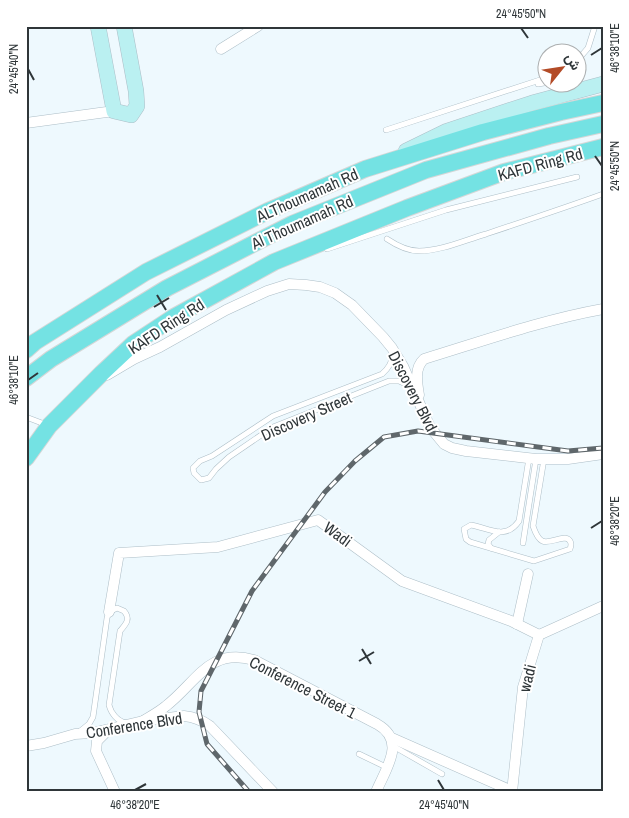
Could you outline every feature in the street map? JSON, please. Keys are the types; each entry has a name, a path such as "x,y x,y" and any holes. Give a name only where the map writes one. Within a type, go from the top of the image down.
{"main road":[{"path":"98,26 114,111 131,115 137,106 136,90 124,26"},
{"path":"365,169 447,131 591,86"},
{"name":"ALThoumamah Rd","path":"29,346 146,272 268,211 365,169 483,132 603,103"},
{"name":"Al Thoumamah Rd","path":"26,378 51,359 166,288 292,224 426,170 549,136 603,124"},
{"name":"KAFD Ring Rd","path":"26,458 49,426 133,344 174,317 274,262 407,208 504,172 603,147"}],"street":[{"path":"221,49 258,26"},
{"path":"26,123 114,111"},
{"name":"Discovery Blvd","path":"87,388 134,359 160,347 226,310 277,287 289,284 320,287 335,293 365,317 392,348 421,404 430,427 444,444 452,448 536,459 603,454"},
{"path":"421,404 417,372 424,359 505,334 603,309"},
{"name":"Wadi","path":"109,612 119,553 218,547 318,520 402,581 517,624 539,635"},
{"path":"517,624 528,574"},
{"path":"539,635 603,606"},
{"name":"wadi","path":"512,792 524,687 539,635"},
{"name":"Conference Street 1","path":"143,721 166,706 214,662 227,657 241,656 254,660 377,724 389,732 392,742 512,792"},
{"name":"Conference Blvd","path":"26,746 44,744 75,734 111,729 143,721 184,716 204,722 272,792"},
{"path":"111,729 105,732 97,741 96,751 115,792"},
{"path":"376,792 386,768 392,742"}],"lane":[{"path":"586,50 595,26"},
{"path":"386,130 536,82"},
{"path":"532,84 536,84"},
{"name":"KAFD Ring Rd","path":"309,248 324,250 446,210 577,177"},
{"path":"387,239 394,244 411,250 420,251 438,248 603,194"},
{"name":"Discovery Street","path":"392,348 392,363 388,370 382,374 261,422 212,456 195,464 193,468 194,473 201,480 209,478 229,457 259,435 273,427 324,407 389,382 399,381 412,388"},
{"path":"26,417 49,426"},
{"path":"491,548 488,544 492,536 510,530 519,521 536,459"},
{"path":"500,532 471,525 464,529 466,539 470,542 534,561 570,549 571,543 565,538 548,543 543,542 533,526 536,459"},
{"path":"523,543 536,459"},
{"path":"547,557 550,550 548,543"},
{"path":"75,734 87,727 93,716 107,618 109,612 114,609 122,609 128,618 127,623 120,631 109,705 110,710 121,722 129,724"},
{"path":"392,742 442,774"},
{"path":"359,754 386,768"}],"railway":[{"path":"249,792 207,744 199,712 201,691 252,591 325,492 355,461 384,437 418,431 568,451 603,448"}]}
